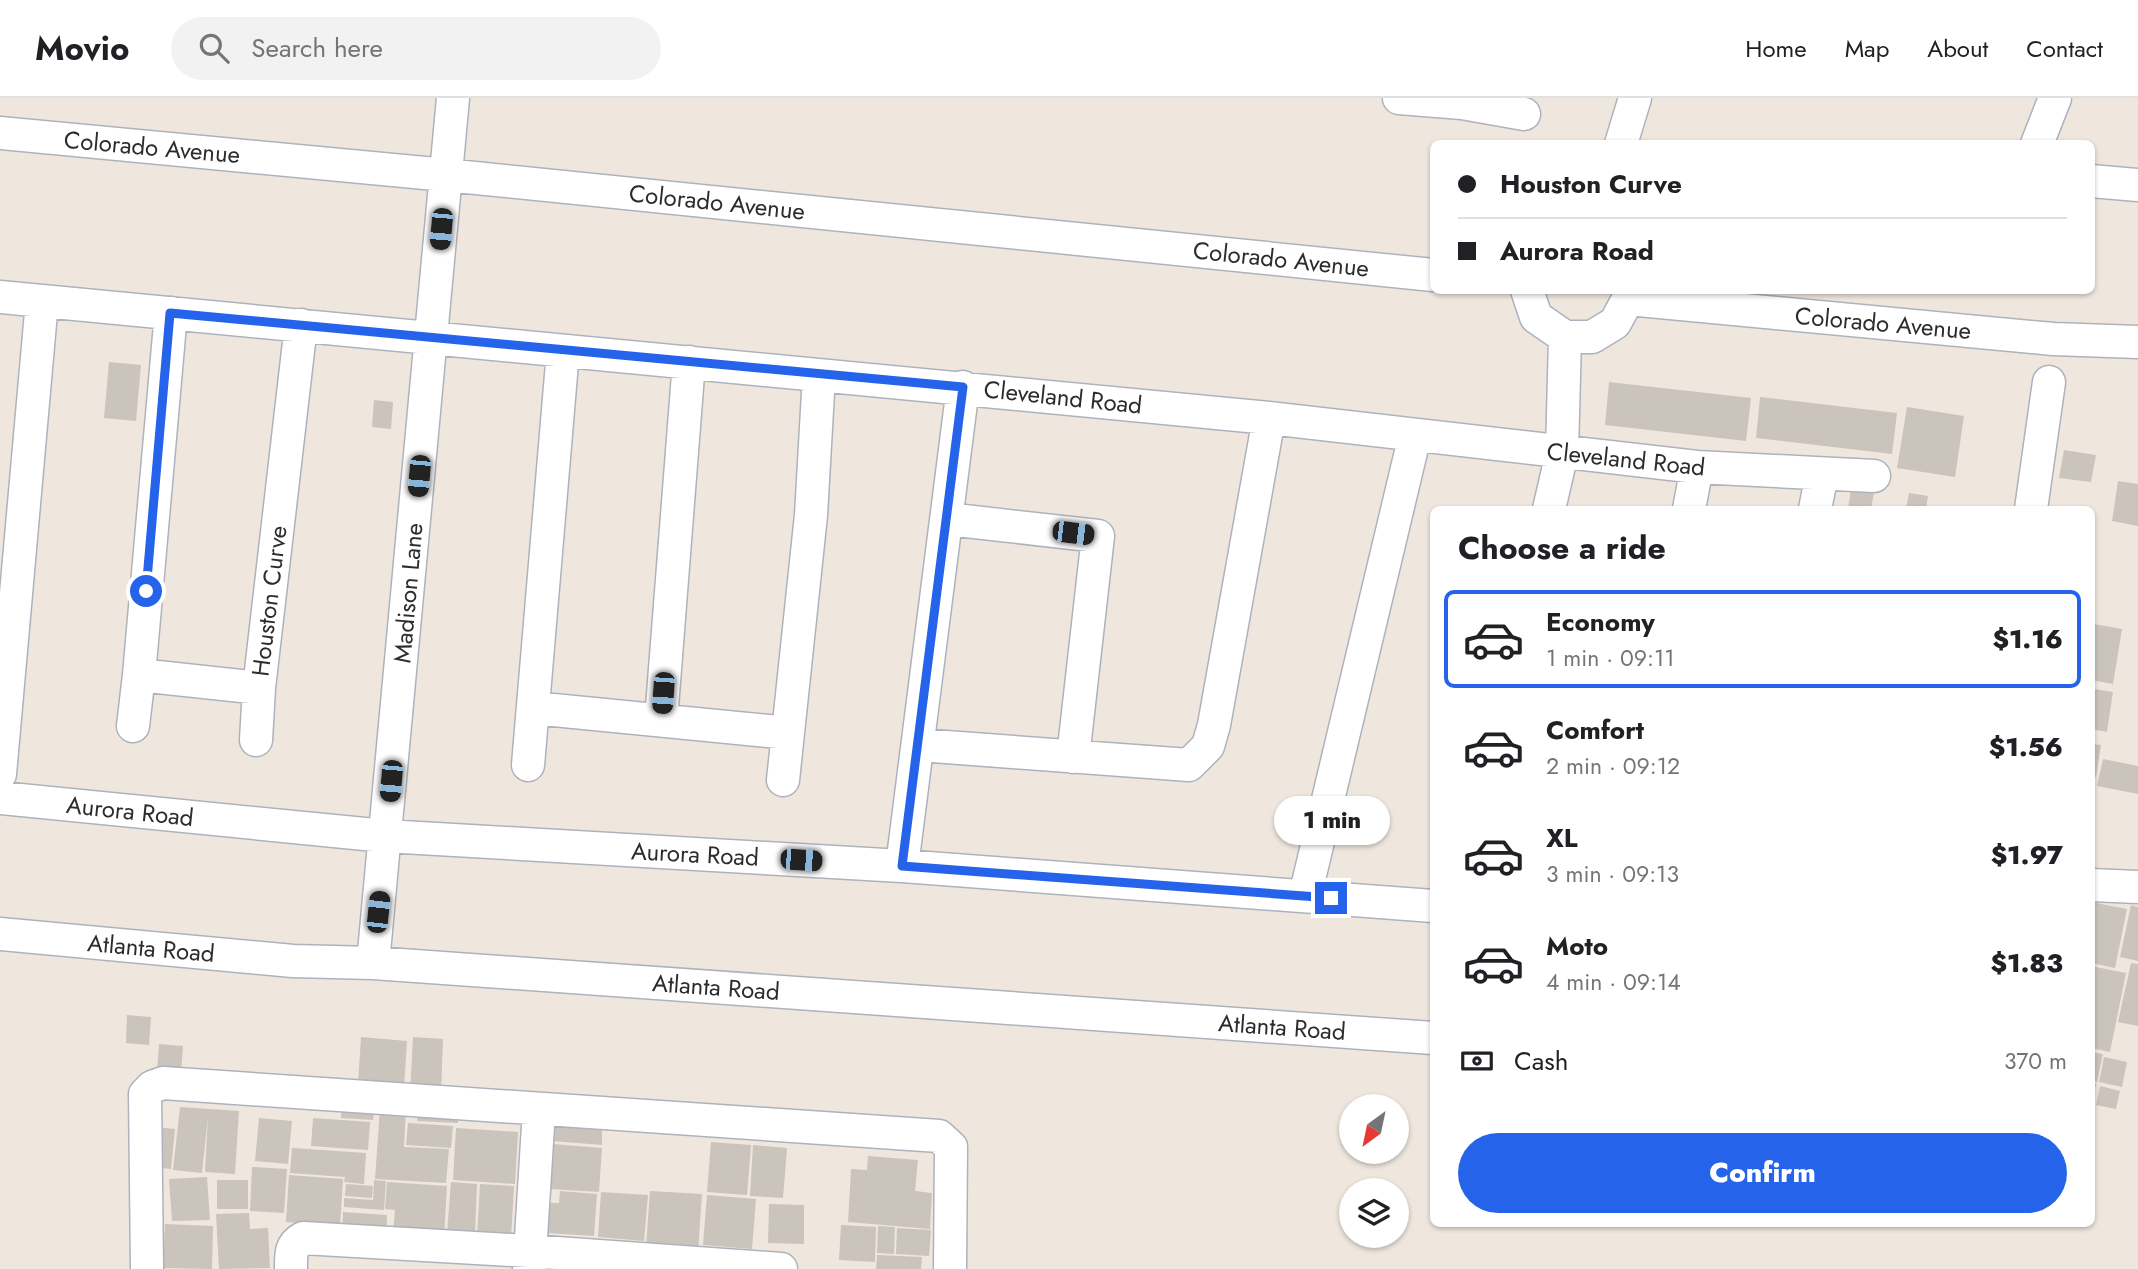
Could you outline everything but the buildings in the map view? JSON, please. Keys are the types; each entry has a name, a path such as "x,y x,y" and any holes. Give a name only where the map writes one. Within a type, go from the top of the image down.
{"street":[{"name":"Madison Lane","path":"373,963 453,98"},
{"path":"1399,98 1463,101 1524,114"},
{"path":"1627,140 1634,98"},
{"path":"2038,140 2056,98"},
{"name":"Colorado Avenue","path":"0,133 446,175 1430,275"},
{"path":"2095,181 2138,185"},
{"path":"1528,294 1536,317 1565,337 1592,337 1615,323 1628,295"},
{"name":"Colorado Avenue","path":"1628,295 2053,339 2138,342"},
{"name":"Cleveland Road","path":"0,297 819,376 963,387 1269,418 1697,467 1874,476"},
{"path":"0,774 42,301"},
{"path":"133,726 170,313"},
{"name":"Houston Curve","path":"139,675 259,688 301,326"},
{"path":"1550,506 1562,453 1565,337"},
{"path":"528,765 562,351"},
{"path":"661,720 689,362"},
{"path":"783,780 811,515 819,376"},
{"path":"2031,506 2049,382"},
{"path":"902,866 963,387"},
{"path":"919,746 1189,765 1208,746 1214,724 1269,418"},
{"path":"1306,896 1415,435"},
{"path":"1690,506 1697,467"},
{"path":"1816,506 1822,474"},
{"path":"947,519 1098,536 1073,757"},
{"path":"256,740 259,688"},
{"path":"533,708 788,733"},
{"name":"Aurora Road","path":"0,798 385,836 902,866 1430,906"},
{"path":"2095,885 2138,887"},
{"name":"Atlanta Road","path":"0,934 293,961 373,963 1430,1035"},
{"path":"147,1269 145,1094 152,1087 163,1083 939,1136 951,1147 950,1269"},
{"path":"529,1260 539,1110"},
{"path":"291,1269 292,1249 296,1241 303,1238 529,1260 781,1269"}],"route":[{"path":"146,591 170,313 819,376 963,387 902,866 1331,898"}]}
